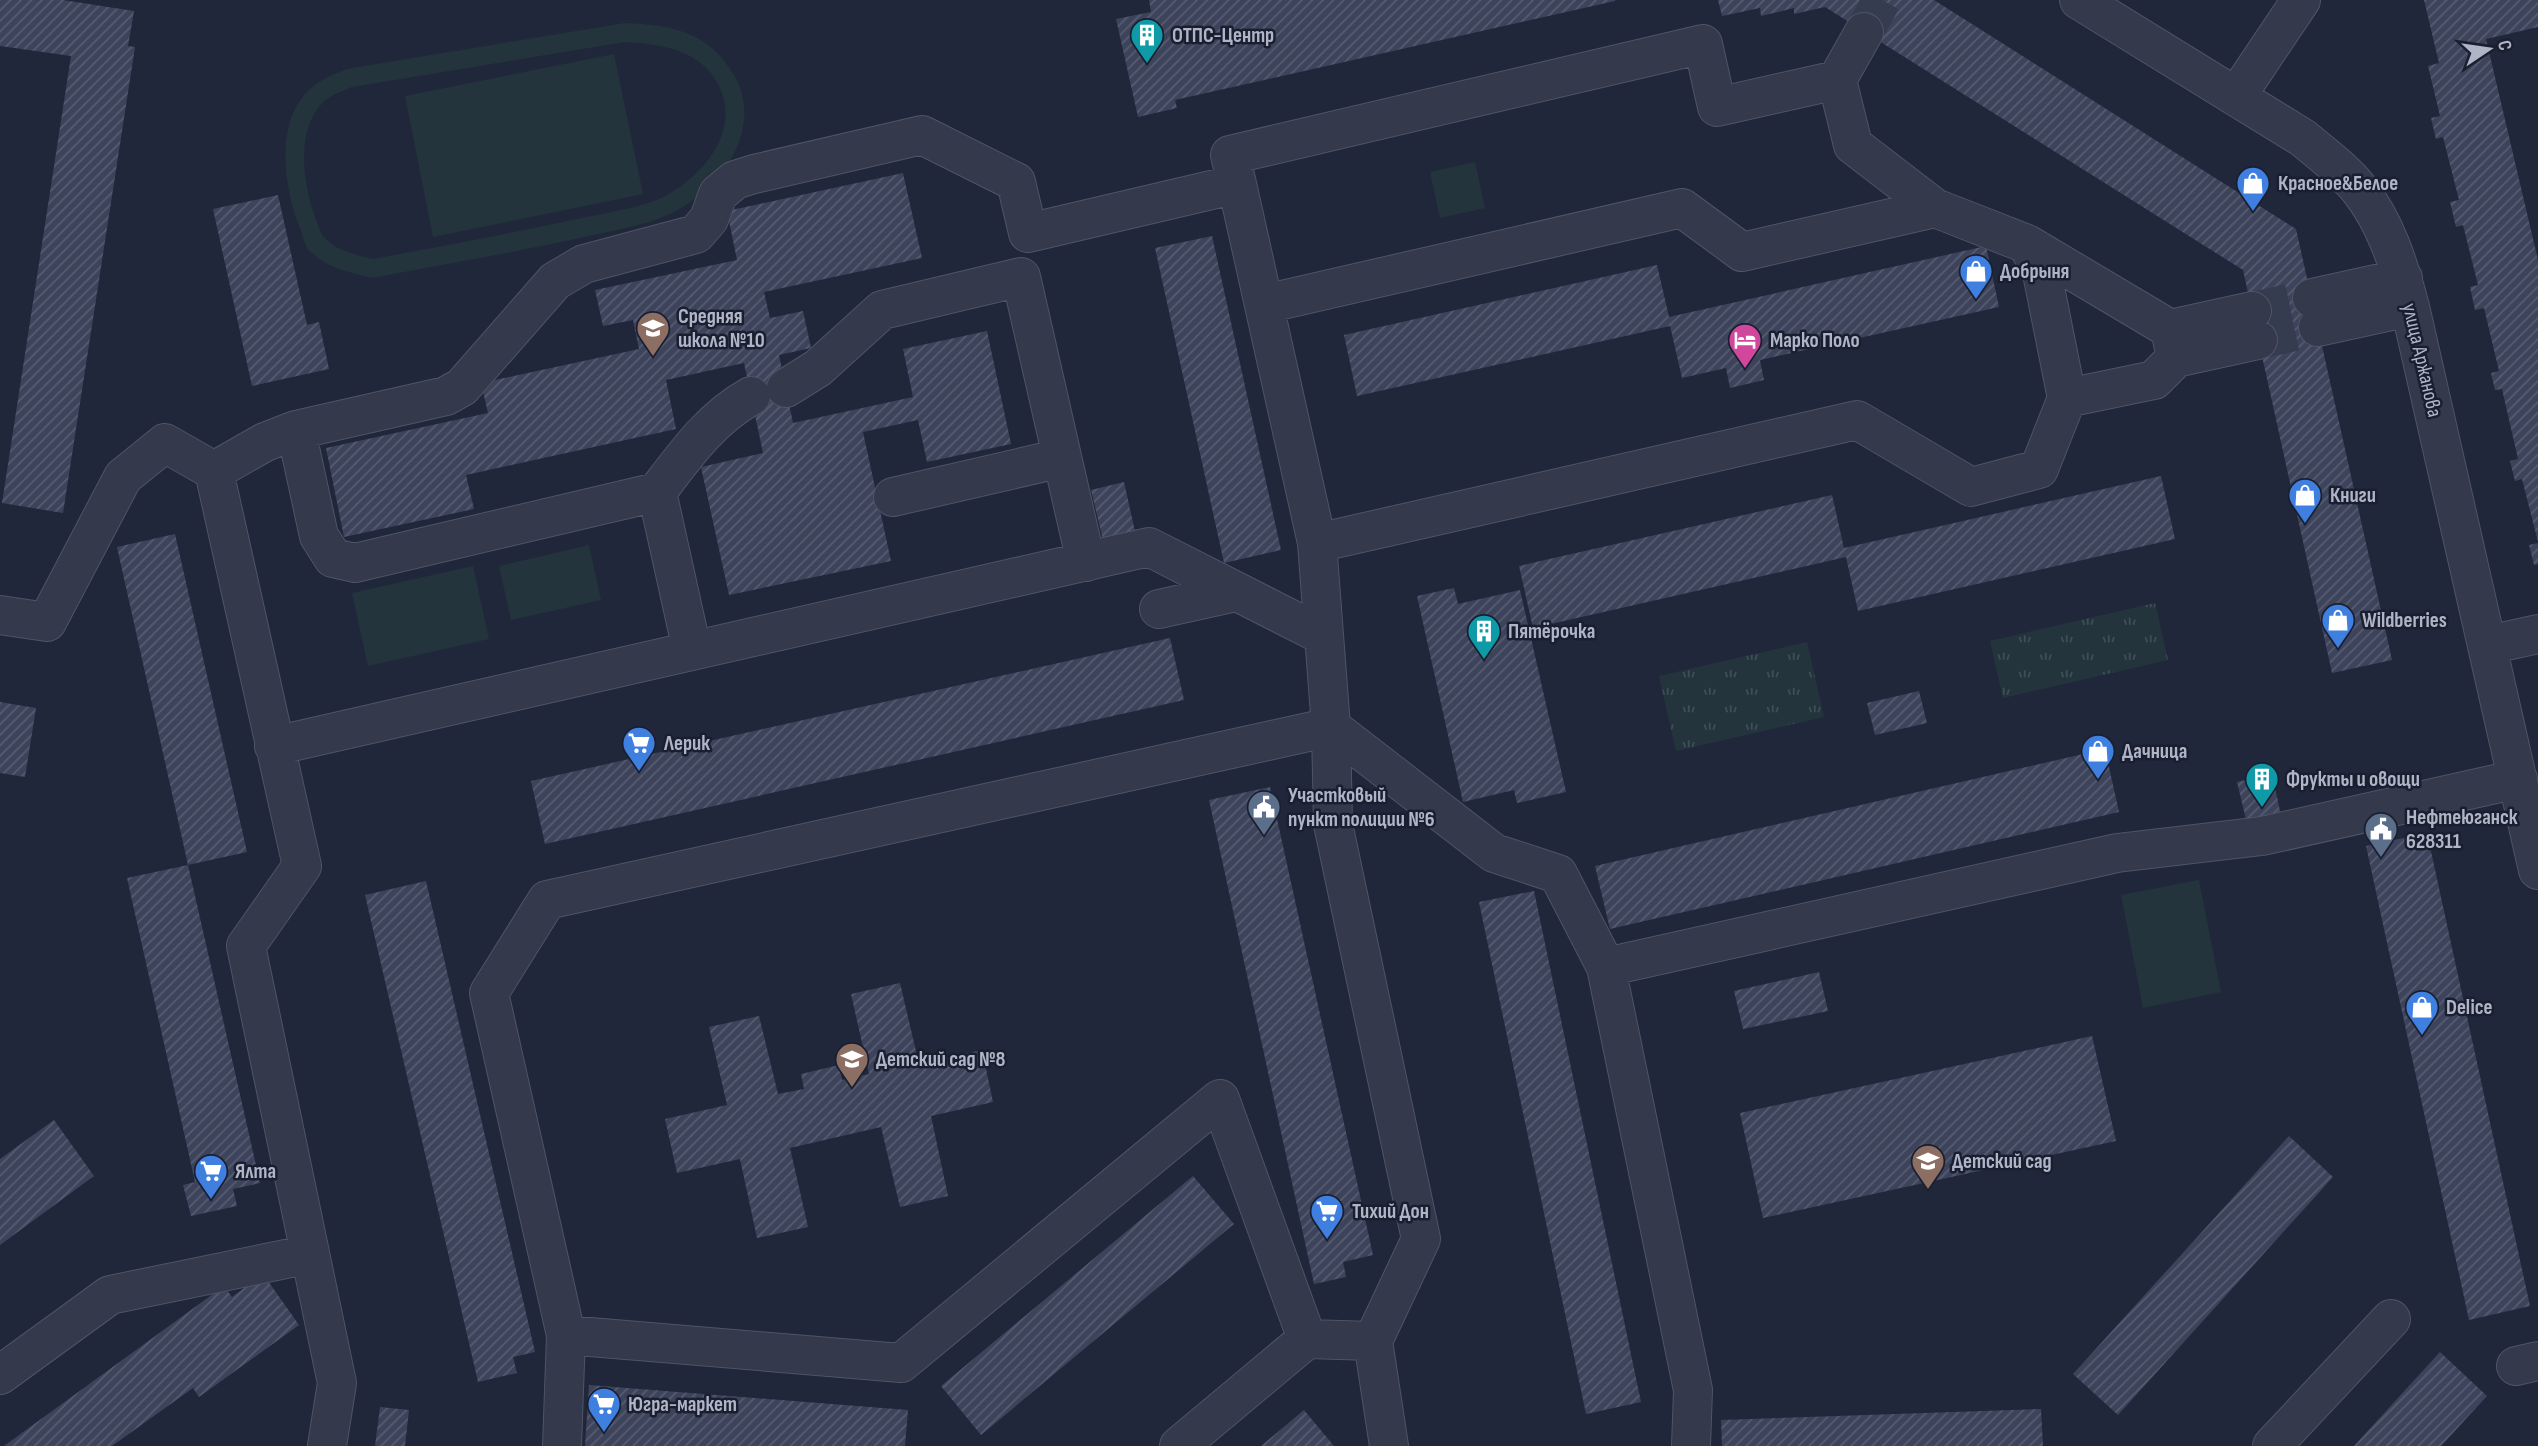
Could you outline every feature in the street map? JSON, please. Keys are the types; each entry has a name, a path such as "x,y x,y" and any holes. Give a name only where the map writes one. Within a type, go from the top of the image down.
{"street":[{"name":"улица Аржанова","path":"2079,0 2303,138 2337,165 2358,188 2380,221 2406,292 2488,645 2527,799 2538,870"},
{"path":"2236,97 2301,0"},
{"path":"1864,32 1837,80 1853,145 1935,208 2028,244 2173,344 2255,326"},
{"path":"1389,1446 1373,1341 1421,1239 1333,824 1331,727 1317,543 1230,155 1703,44 1717,107 1837,80"},
{"path":"214,471 265,442 296,430 446,396 461,387 555,281 584,264 696,234 709,219 718,194 735,180 922,135 1016,182 1028,233 1021,278 1086,562"},
{"path":"1028,233 1237,184"},
{"path":"1265,304 1682,208 1742,252 1935,208"},
{"path":"1317,543 1857,420 1971,487 2039,469 2067,398 2042,273 2028,244"},
{"path":"296,430 319,536 333,558 355,563 657,492 703,433 728,409 818,368 883,310 1021,278"},
{"path":"2315,312 2406,292"},
{"path":"2067,398 2154,380 2173,344"},
{"path":"0,615 47,622 123,477 165,443 214,471 302,866 246,946 337,1382 327,1446"},
{"path":"892,497 1062,458"},
{"path":"657,492 692,650"},
{"path":"274,746 1149,547 1325,636"},
{"path":"1159,609 1236,592"},
{"path":"2488,645 2538,634"},
{"path":"1331,727 1494,853 1558,874 1606,967 1693,1390 1691,1446"},
{"path":"562,1446 566,1335 489,993 547,900 1331,727"},
{"path":"1606,967 2117,853 2527,799"},
{"path":"566,1335 901,1363 1220,1099 1307,1339"},
{"path":"0,1375 110,1295 310,1254"},
{"path":"2273,1446 2391,1319"},
{"path":"1179,1446 1307,1339 1373,1341"}],"green space":[{"path":"625,23 658,26 687,33 724,60 742,95 744,116 741,136 721,173 707,189 690,202 662,218 627,228 372,278 330,265 309,250 295,215 287,179 286,142 296,107 315,85 347,69","holes":["625,42 667,47 692,57 713,75 725,105 725,121 714,151 692,177 665,196 613,212 373,259 340,249 321,234 308,195 304,148 311,119 322,103 330,97 352,87"]},
{"path":"614,54 643,194 433,237 405,96"},
{"path":"1475,162 1485,208 1440,218 1430,172"},
{"path":"589,545 601,600 511,620 499,566"},
{"path":"473,566 489,639 368,666 352,593"},
{"path":"2155,603 2168,660 2003,698 1990,641"},
{"path":"1807,642 1824,717 1676,751 1659,676"},
{"path":"2199,880 2221,992 2143,1008 2121,895"}],"building":[{"path":"0,0 63,0 134,11 128,46 135,47 63,513 2,503 71,56 0,46"},
{"path":"1149,0 1615,1 1175,100 1177,108 1138,117 1116,19 1151,12"},
{"path":"1718,0 1934,0 2296,229 2392,660 2332,673 2243,270 1825,7 1794,14 1794,8 1761,16 1760,8 1722,16"},
{"path":"2424,0 2538,0 2538,27 2486,39 2538,260 2538,542 2522,479 2515,481 2510,461 2518,459 2502,389 2495,390 2491,373 2499,371 2484,308 2475,310 2470,287 2478,285 2463,225 2456,227 2450,202 2459,200 2443,137 2436,139 2431,118 2440,116 2428,66 2439,63"},
{"path":"903,173 922,258 764,292 770,318 803,311 811,348 779,355 793,423 913,397 903,349 987,331 1011,444 927,462 918,420 863,432 891,561 729,595 701,467 763,453 744,363 666,380 676,429 466,475 474,509 344,537 326,448 488,413 481,383 639,349 633,320 603,326 595,290 737,260 727,211"},
{"path":"278,195 307,325 319,322 329,369 252,386 213,209"},
{"path":"1212,236 1281,550 1224,563 1155,248"},
{"path":"1986,246 1999,307 1760,360 1764,380 1730,388 1726,368 1682,378 1670,326 1357,396 1344,335 1657,265 1669,317"},
{"path":"2161,476 2175,539 1858,611 1846,557 1533,628 1519,566 1832,495 1844,548"},
{"path":"1124,482 1136,536 1104,544 1091,490"},
{"path":"175,534 247,852 188,865 117,547"},
{"path":"2538,543 2538,564 2534,565 2529,545"},
{"name":"Пятёрочка","path":"1454,588 1458,604 1520,590 1566,792 1517,803 1514,790 1463,802 1417,596"},
{"path":"1170,638 1184,700 545,844 531,781"},
{"path":"1919,691 1927,723 1875,735 1867,703"},
{"path":"0,702 36,708 25,777 0,773"},
{"path":"2105,749 2119,812 1610,929 1595,866"},
{"name":"Фрукты и овощи","path":"2272,774 2282,820 2248,828 2237,782"},
{"path":"1270,787 1373,1255 1343,1262 1346,1277 1314,1284 1209,800"},
{"path":"2427,833 2530,1306 2469,1320 2366,846"},
{"path":"188,865 260,1183 233,1189 237,1206 191,1216 183,1185 195,1182 127,878"},
{"path":"426,881 535,1352 513,1357 517,1373 478,1382 365,895"},
{"path":"1534,891 1641,1402 1586,1414 1479,902"},
{"path":"1819,972 1828,1011 1743,1029 1734,991"},
{"path":"900,983 919,1064 982,1050 993,1102 931,1116 948,1196 900,1207 881,1127 790,1148 808,1227 757,1238 740,1159 677,1173 665,1119 727,1105 709,1027 759,1016 778,1094 804,1089 801,1074 839,1065 842,1080 869,1074 851,994"},
{"path":"2092,1036 2116,1141 1763,1218 1740,1113"},
{"path":"54,1120 94,1176 0,1245 0,1159"},
{"path":"2289,1136 2333,1177 2118,1415 2073,1374"},
{"path":"1193,1176 1234,1224 981,1435 941,1386"},
{"path":"263,1274 299,1325 199,1397 193,1388 112,1446 4,1446 224,1286 232,1297"},
{"path":"2440,1352 2487,1396 2441,1446 2354,1446"},
{"path":"589,1385 908,1410 905,1446 585,1446"},
{"path":"380,1407 409,1410 405,1446 375,1446"},
{"path":"2041,1409 2043,1446 1722,1446 1721,1420"},
{"path":"1304,1410 1334,1446 1261,1446"}],"tunnel":[{"path":"1864,32 1882,0"},
{"path":"2252,311 2312,298"},
{"path":"2258,340 2318,327"}],"place":[{"name":"ОТПС-Центр","path":"1147,65"},
{"name":"Красное&Белое","path":"2253,213"},
{"name":"Добрыня","path":"1976,301"},
{"name":"Средняя школа №10","path":"653,358"},
{"name":"Марко Поло","path":"1745,370"},
{"name":"Книги","path":"2305,525"},
{"name":"Wildberries","path":"2338,650"},
{"name":"Пятёрочка","path":"1484,661"},
{"name":"Лерик","path":"639,773"},
{"name":"Дачница","path":"2098,781"},
{"name":"Фрукты и овощи","path":"2262,809"},
{"name":"Участковый пункт полиции №6","path":"1264,837"},
{"name":"Нефтеюганск 628311","path":"2381,859"},
{"name":"Delice","path":"2422,1037"},
{"name":"Детский сад №8","path":"852,1089"},
{"name":"Детский сад","path":"1928,1191"},
{"name":"Ялта","path":"211,1201"},
{"name":"Тихий Дон","path":"1327,1241"},
{"name":"Югра-маркет","path":"604,1434"}]}
